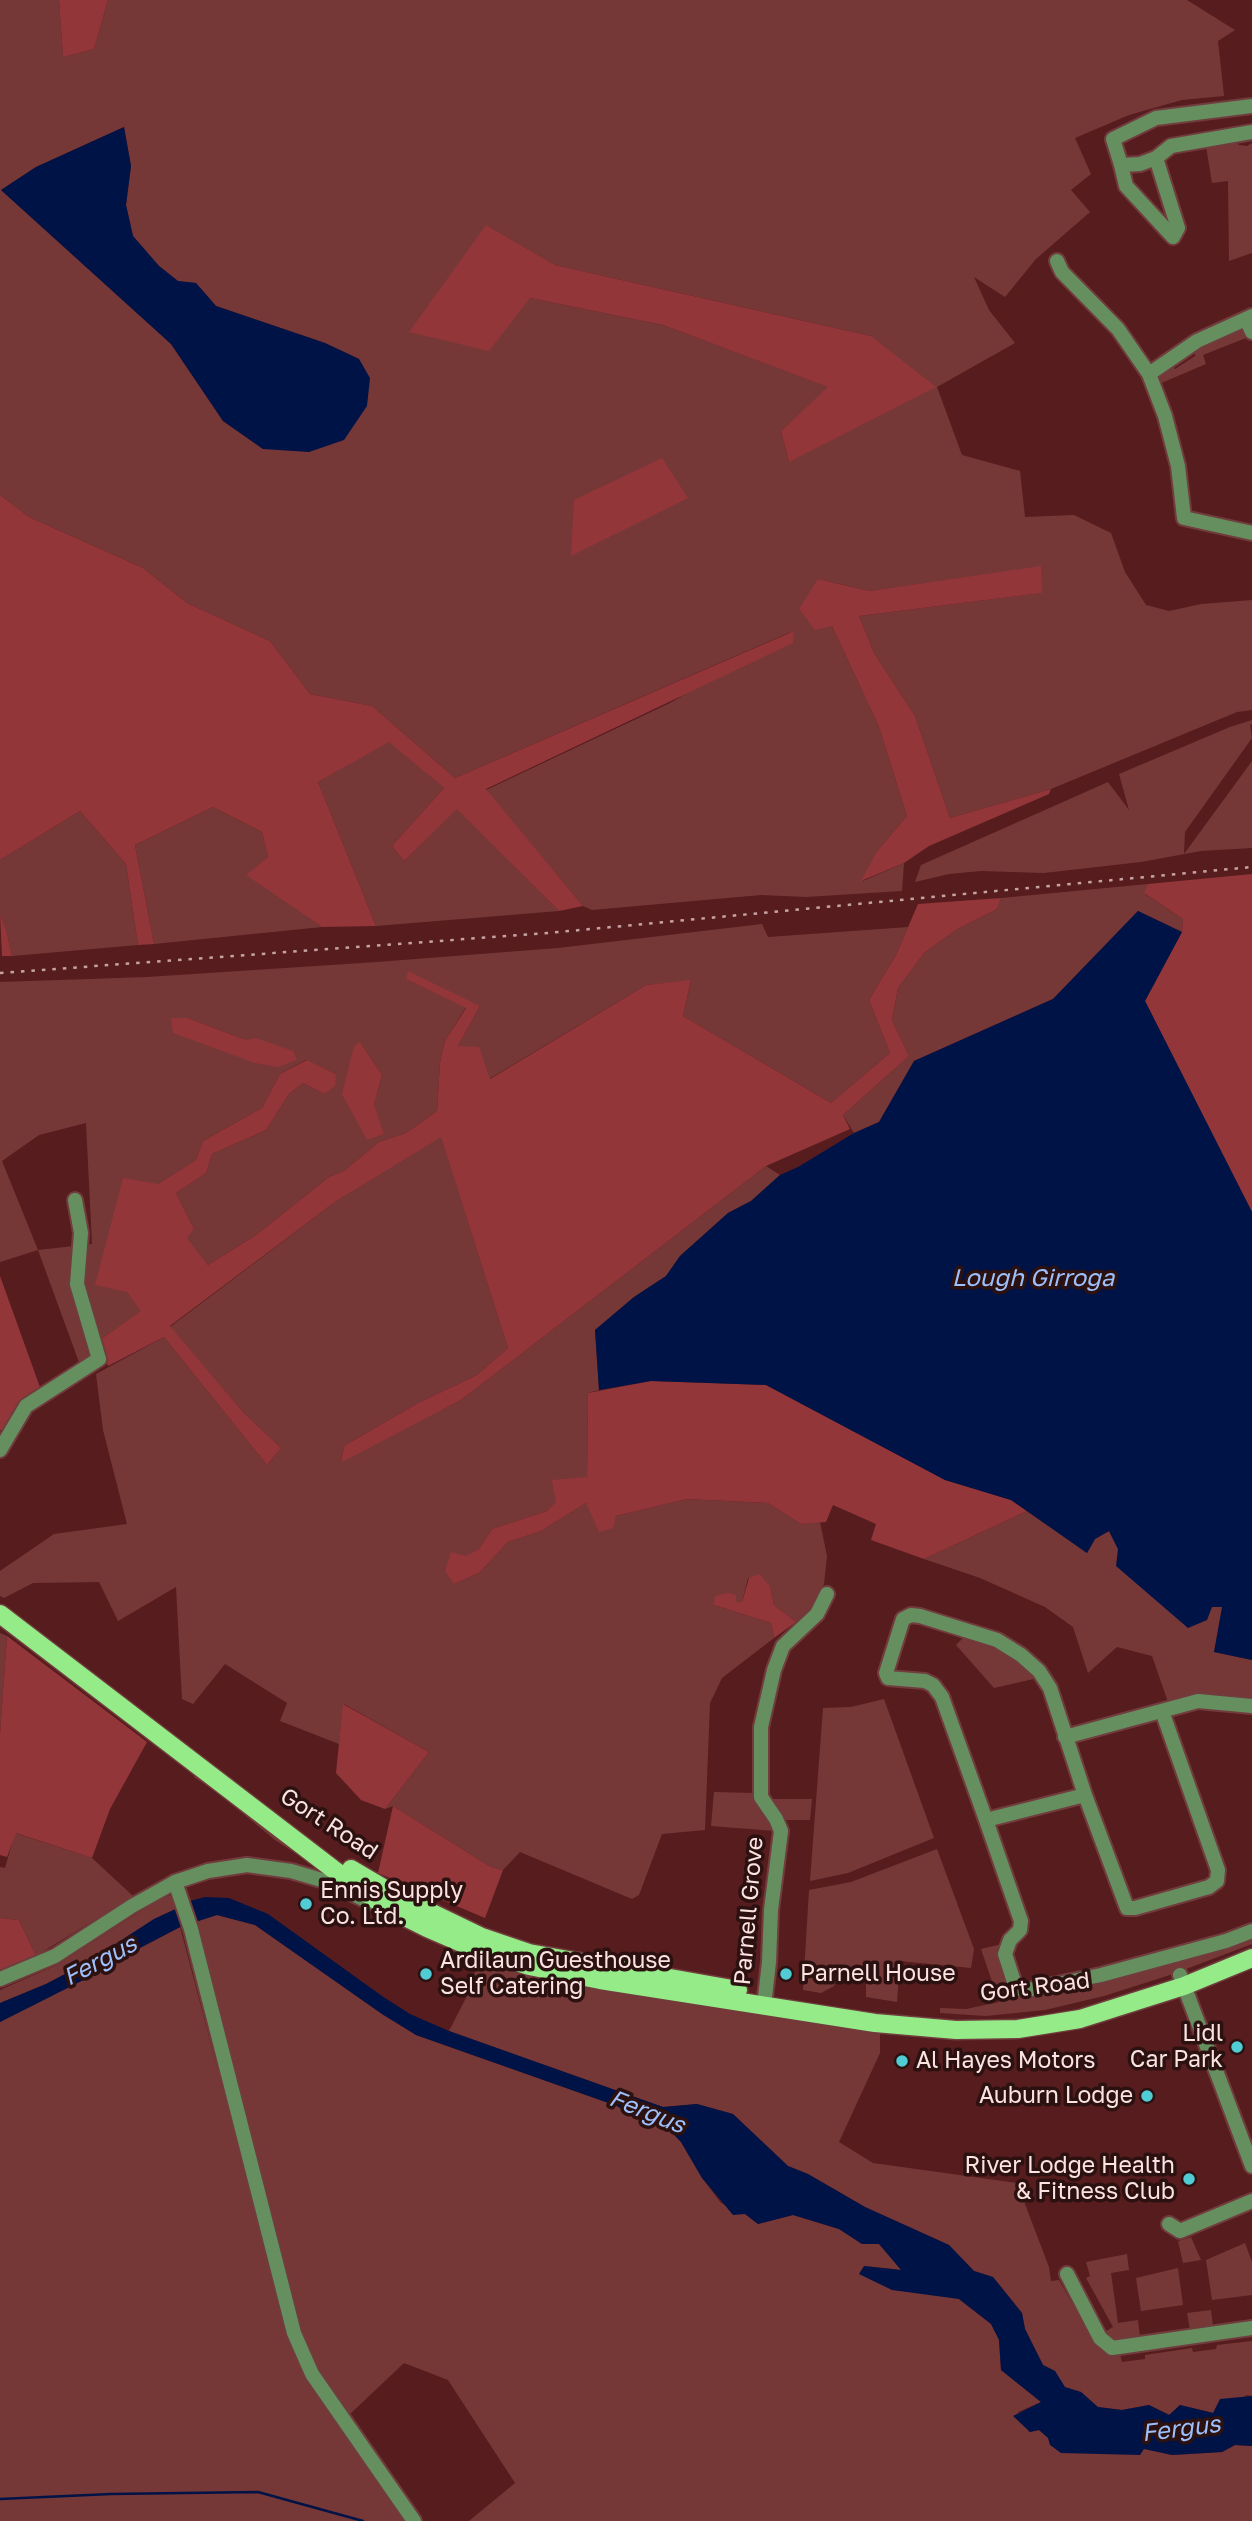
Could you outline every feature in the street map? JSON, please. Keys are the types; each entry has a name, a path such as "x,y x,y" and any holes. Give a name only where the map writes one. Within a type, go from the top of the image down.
{"main road":[{"name":"Gort Road","path":"0,1614 233,1791 332,1871 397,1896 482,1937 529,1952 875,2023 956,2030 1018,2029 1080,2019 1252,1958"},
{"path":"332,1871 387,1908 428,1928 480,1951 529,1966 600,1980 764,2000"},
{"name":"Gort Road","path":"764,2000 892,2014 987,2020 1076,2010 1182,1981 1252,1947"}],"street":[{"path":"1156,158 1178,228 1173,237 1126,186 1113,139 1156,118 1252,106"},
{"path":"1121,165 1140,164 1156,158 1171,146 1252,132"},
{"path":"1057,261 1062,272 1118,330 1149,374 1165,416 1178,466 1184,518 1252,533"},
{"path":"1149,374 1197,341 1250,322"},
{"path":"0,1450 26,1406 99,1359 78,1283 81,1233 75,1200"},
{"name":"Parnell Grove","path":"764,2000 781,1831 761,1797 761,1727 774,1670 783,1646 817,1614 827,1594"},
{"path":"1163,1711 1219,1870 1217,1881 1209,1887 1128,1908 1085,1795 1049,1688 1039,1671 1021,1655 997,1640 967,1629 911,1615 903,1619 886,1672 888,1678 925,1681 933,1685 942,1697 1021,1921 1020,1930 1010,1940 1005,1954 1014,1986 1021,1991 1101,1975 1226,1941 1252,1931"},
{"path":"1065,1737 1198,1701 1252,1706"},
{"path":"986,1820 1085,1795"},
{"path":"0,1979 55,1956 132,1906 175,1882 208,1871 247,1866 291,1871 332,1871"},
{"path":"175,1882 191,1929 294,2333 312,2374 414,2521"},
{"path":"1182,1981 1252,2166"},
{"path":"1170,2224 1180,2231 1252,2201"},
{"path":"1067,2274 1100,2338 1112,2348 1252,2329"}],"shaded area":[{"path":"0,0 59,0 63,57 94,49 108,0 1187,0 1235,30 1218,41 1224,96 1182,100 1129,115 1075,138 1091,174 1071,190 1090,212 1036,259 1005,297 974,277 989,310 1015,343 937,387 962,455 1020,471 1025,517 1074,515 1111,533 1125,572 1146,605 1169,611 1201,604 1252,600 1252,710 1237,712 1051,789 950,818 915,716 874,653 859,616 1041,593 1041,567 869,591 818,579 832,626 879,727 907,816 877,851 863,881 904,863 902,891 806,897 761,895 592,910 583,906 486,790 670,703 793,631 455,778 372,706 310,694 270,641 187,603 143,568 29,517 0,495","holes":["124,127 131,166 126,205 133,236 159,266 178,281 196,283 216,306 325,343 359,359 263,449 223,421 171,344 1,190 36,167","487,226 555,265 871,336 789,462 781,431 829,387 663,325 530,298"]},
{"path":"59,0 108,0 94,49 63,57"},
{"path":"1235,142 1247,146 1252,143 1252,253 1229,261 1228,181 1212,183 1206,146"},
{"path":"486,225 555,265 871,336 936,387 789,462 781,431 828,387 663,325 530,298 489,351 409,332"},
{"path":"1237,329 1243,332 1246,338 1203,355 1206,364 1159,384 1161,372 1170,365 1175,369 1195,356 1195,349"},
{"path":"662,458 688,498 571,556 574,500"},
{"path":"0,495 29,517 143,568 187,603 270,641 310,694 372,706 455,778 794,631 793,643 486,789 583,906 559,911 457,809 404,861 392,846 444,788 389,742 318,782 376,926 322,927 246,875 268,857 262,832 213,807 135,845 154,944 138,945 126,864 80,811 0,860"},
{"path":"1041,566 1042,593 859,616 874,653 915,716 950,818 1051,789 1049,794 929,846 904,863 861,881 877,851 907,816 879,727 832,626 815,630 799,609 818,579 869,591"},
{"path":"1252,720 1252,738 1185,832 1184,854 1252,761 1252,848 1201,851 1141,862 1044,873 981,871 949,874 915,882 921,865 1108,782 1129,810 1119,774"},
{"path":"389,741 444,788 392,846 404,861 457,808 559,911 376,926 318,782"},
{"path":"213,807 262,832 268,857 247,875 322,927 154,944 135,845"},
{"path":"80,811 126,864 138,945 12,956 0,914 0,860"},
{"path":"1252,874 1252,1212 1145,1001 1182,932 1183,919 1144,893 1148,884"},
{"path":"1148,884 1145,894 1183,919 1182,932 1138,911 1053,999 914,1061 879,1122 854,1133 843,1115 909,1056 892,1020 898,988 924,953 956,930 997,909 1001,898"},
{"path":"1001,898 997,909 956,930 924,953 898,988 892,1020 909,1056 843,1115 850,1129 766,1166 461,1400 341,1462 344,1446 418,1403 477,1375 508,1348 441,1137 335,1202 170,1326 243,1412 281,1448 267,1465 164,1337 108,1366 100,1340 141,1311 127,1292 95,1285 123,1178 158,1184 196,1160 203,1141 262,1108 280,1074 307,1060 336,1074 335,1086 324,1094 303,1083 289,1094 266,1130 212,1154 206,1173 176,1193 194,1229 187,1238 208,1265 256,1235 329,1177 344,1171 379,1142 406,1133 437,1111 440,1062 445,1041 466,1008 406,979 408,971 480,1006 458,1046 479,1047 490,1079 646,985 691,980 683,1016 831,1103 890,1053 869,1000 896,955 918,904"},
{"path":"0,914 6,929 12,956 2,956"},
{"path":"762,924 768,937 908,927 896,955 869,1000 890,1053 831,1103 683,1016 691,981 646,985 489,1079 458,1046 480,1006 406,979 466,1007 445,1041 440,1062 437,1111 406,1133 379,1142 344,1171 329,1177 256,1235 208,1265 186,1238 194,1229 176,1193 206,1173 212,1154 266,1130 289,1094 303,1083 324,1094 336,1074 306,1060 280,1074 262,1108 203,1141 196,1160 158,1184 127,1292 142,1311 100,1340 93,1356 80,1365 38,1250 0,1262 0,982 147,977 558,948","holes":["171,1018 188,1018 246,1040","360,1042 382,1075 374,1105","86,1123 92,1244 38,1250 2,1161 39,1135"]},
{"path":"171,1018 188,1018 246,1040 256,1038 293,1051 297,1060 278,1067 255,1063 173,1033"},
{"path":"360,1042 382,1075 374,1105 384,1134 367,1140 342,1094 354,1046"},
{"path":"441,1136 508,1348 477,1375 418,1403 344,1446 341,1461 461,1400 766,1166 780,1175 751,1201 728,1213 680,1256 666,1276 634,1297 595,1330 599,1390 588,1393 587,1477 547,1511 492,1529 479,1549 466,1557 454,1584 479,1573 508,1542 541,1531 586,1503 616,1516 687,1499 768,1503 801,1524 820,1522 827,1556 824,1584 813,1606 796,1622 774,1605 770,1586 748,1578 742,1602 714,1605 771,1623 774,1638 722,1678 710,1703 705,1830 662,1834 639,1895 632,1899 520,1852 503,1870 491,1867 393,1806 385,1809 429,1752 344,1704 339,1744 280,1721 287,1703 225,1664 193,1704 182,1699 176,1587 118,1621 99,1582 33,1583 4,1598 0,1596 0,1571 54,1534 127,1524 103,1430 96,1374 164,1337 267,1465 281,1448 243,1412 170,1327 335,1202"},
{"path":"0,1276 41,1390 20,1400 3,1431 0,1430"},
{"path":"651,1381 766,1385 945,1480 1011,1500 1027,1511 924,1559 871,1540 876,1524 833,1505 826,1522 801,1524 768,1503 687,1499 616,1516 613,1528 599,1532 586,1503 541,1531 508,1542 479,1573 454,1584 445,1571 451,1552 466,1556 479,1549 492,1529 547,1511 556,1502 552,1480 587,1477 588,1393"},
{"path":"1027,1511 1087,1553 1095,1539 1109,1531 1118,1549 1212,1607 1223,1607 1214,1652 1252,1660 1252,1699 1205,1693 1168,1702 1152,1656 1117,1647 1088,1673 1073,1627 1045,1607 980,1578 924,1559"},
{"path":"759,1574 770,1586 774,1605 796,1622 774,1638 771,1623 714,1605 715,1596 727,1593 736,1595 736,1602 742,1602 749,1578"},
{"path":"0,1633 7,1636 0,1734"},
{"path":"966,1635 1016,1656 1038,1678 994,1688 956,1645"},
{"path":"7,1636 147,1742 110,1809 92,1858 16,1833 7,1857 0,1855 0,1734"},
{"path":"884,1699 934,1838 848,1873 810,1881 823,1708 851,1707"},
{"path":"343,1704 429,1752 385,1809 361,1800 336,1773"},
{"path":"197,1772 320,1869 275,1840 218,1793 194,1777"},
{"path":"714,1792 755,1793 760,1809 775,1831 711,1826"},
{"path":"769,1799 812,1799 810,1820 785,1820"},
{"path":"393,1806 491,1867 503,1870 485,1918 378,1873"},
{"path":"15,1833 92,1858 133,1896 36,1956 19,1920 0,1918 0,1867 5,1868"},
{"path":"937,1849 974,1949 971,1968 900,1961 897,2002 866,1997 866,1982 838,1976 834,1986 821,1993 803,1990 809,1890 851,1882"},
{"path":"164,1896 174,1896 180,1907 154,1919 88,1962 46,1984 0,2003 0,1990 59,1964"},
{"path":"217,1915 255,1925 416,2035 617,2106 629,2114 645,2114 662,2122 681,2142 702,2178 721,2203 745,2214 758,2224 793,2215 839,2229 862,2244 879,2244 902,2270 864,2266 943,2296 959,2299 991,2324 999,2339 1001,2370 1041,2402 1018,2412 1029,2432 1039,2430 1049,2438 1143,2448 1172,2455 1222,2452 1235,2445 1252,2446 1252,2521 469,2521 515,2483 448,2380 404,2363 348,2416 316,2372 298,2330 192,1923"},
{"path":"0,1918 19,1920 36,1956 0,1973"},
{"path":"180,1927 288,2335 307,2379 405,2521 0,2521 0,2022 113,1965"},
{"path":"1252,1935 1252,1944 1173,1974 1104,1996 1045,2010 986,2016 940,2013 940,2008 966,2009 999,2002 981,1949 1002,1944 1012,1991"},
{"path":"477,1963 880,2031 880,2053 839,2142 873,2163 1017,2183 1049,2267 1051,2281 1059,2280 1097,2347 1111,2355 1120,2354 1122,2362 1145,2359 1145,2355 1192,2348 1193,2352 1216,2349 1217,2345 1252,2341 1252,2396 1247,2395 1214,2413 1180,2405 1170,2415 1149,2405 1122,2410 1097,2407 1081,2392 1064,2387 1055,2371 1043,2365 1025,2329 1022,2313 993,2277 974,2271 949,2245 865,2207 808,2174 788,2166 733,2114 697,2104 663,2107 449,2031 471,1988"},
{"path":"1191,2237 1201,2260 1183,2263 1178,2241"},
{"path":"1245,2243 1252,2262 1252,2295 1212,2300 1206,2260"},
{"path":"1127,2254 1129,2270 1111,2273 1118,2323 1138,2320 1140,2337 1117,2341 1109,2339 1103,2333 1113,2327 1086,2278 1090,2276 1086,2262"},
{"path":"1178,2268 1183,2305 1141,2311 1136,2278"},
{"path":"1211,2310 1213,2327 1190,2330 1187,2313"}],"water":[{"path":"124,127 131,166 126,205 133,236 159,266 178,281 196,283 216,306 325,343 359,359 370,378 367,406 344,440 309,452 263,449 223,421 171,344 1,190 36,167"},
{"name":"Lough Girroga","path":"1138,911 1182,932 1145,1001 1252,1212 1252,1660 1214,1652 1222,1607 1212,1607 1207,1620 1188,1628 1116,1566 1118,1549 1109,1531 1095,1539 1087,1553 1011,1500 945,1480 766,1385 651,1381 599,1390 595,1330 634,1297 666,1276 680,1256 728,1213 751,1201 780,1175 854,1133 879,1122 914,1061 1053,999"},
{"name":"Fergus","path":"205,1897 229,1898 268,1914 382,1996 410,2014 449,2031 663,2107 697,2104 733,2114 788,2166 808,2174 865,2207 949,2245 974,2271 993,2277 1022,2313 1025,2329 1043,2365 1055,2371 1065,2387 1081,2392 1098,2407 1122,2410 1149,2405 1169,2415 1180,2405 1213,2413 1220,2399 1252,2396 1252,2446 1235,2445 1222,2452 1172,2455 1144,2449 1140,2455 1061,2453 1050,2445 1048,2438 1039,2430 1030,2432 1013,2416 1041,2402 1001,2370 999,2340 991,2324 959,2299 892,2290 859,2274 864,2266 901,2270 879,2244 862,2244 839,2229 793,2215 758,2224 745,2214 733,2215 702,2178 681,2142 662,2122 645,2114 629,2114 617,2106 416,2035 255,1925 217,1915 192,1923 186,1902"},
{"name":"Fergus","path":"180,1907 186,1924 113,1965 0,2022 0,2003 46,1984 88,1962 154,1919"}],"waterway":[{"path":"0,2499 258,2492 363,2521"}],"railway":[{"path":"0,973 548,933 1252,867"}],"place":[{"name":"Ennis Supply Co. Ltd.","path":"306,1904"},
{"name":"Ardilaun Guesthouse Self Catering","path":"426,1974"},
{"name":"Parnell House","path":"786,1974"},
{"name":"Lidl Car Park","path":"1237,2047"},
{"name":"Al Hayes Motors","path":"902,2061"},
{"name":"Auburn Lodge","path":"1147,2096"},
{"name":"River Lodge Health & Fitness Club","path":"1189,2179"}]}
